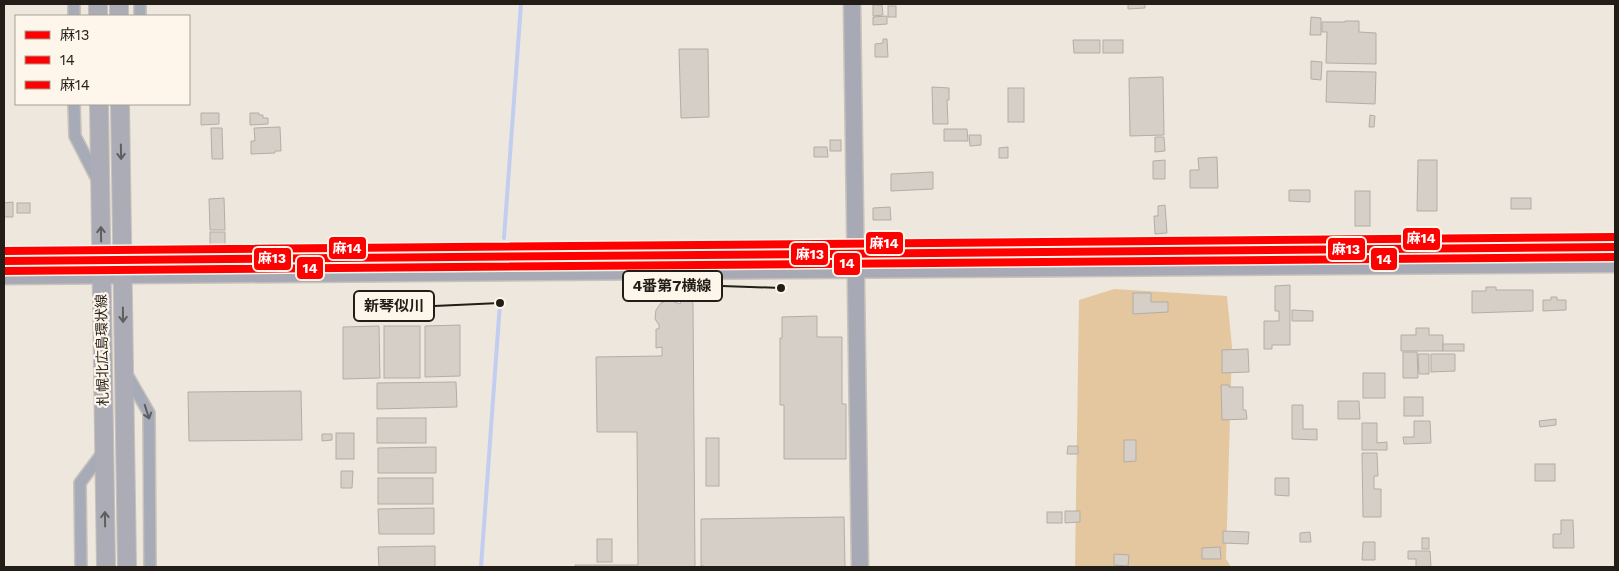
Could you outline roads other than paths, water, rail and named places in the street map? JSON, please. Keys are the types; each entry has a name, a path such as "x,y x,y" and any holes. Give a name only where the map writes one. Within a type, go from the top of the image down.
{"main road":[{"path":"852,4 860,567"},
{"name":"札幌北広島環状線","path":"99,105 106,567"},
{"name":"札幌北広島環状線","path":"120,105 126,567"},
{"path":"122,267 856,254 1615,247"},
{"path":"4,260 101,267 856,271 1615,264"},
{"path":"4,276 101,267"}],"street":[{"path":"74,105 75,136 100,185"},
{"path":"124,369 149,413 150,567"},
{"path":"81,567 80,483 104,451"}],"waterway":[{"path":"504,238 521,4"},
{"path":"481,567 500,303"}],"place":[{"name":"4番第7横線","path":"781,288"},
{"name":"新琴似川","path":"500,303"}]}
